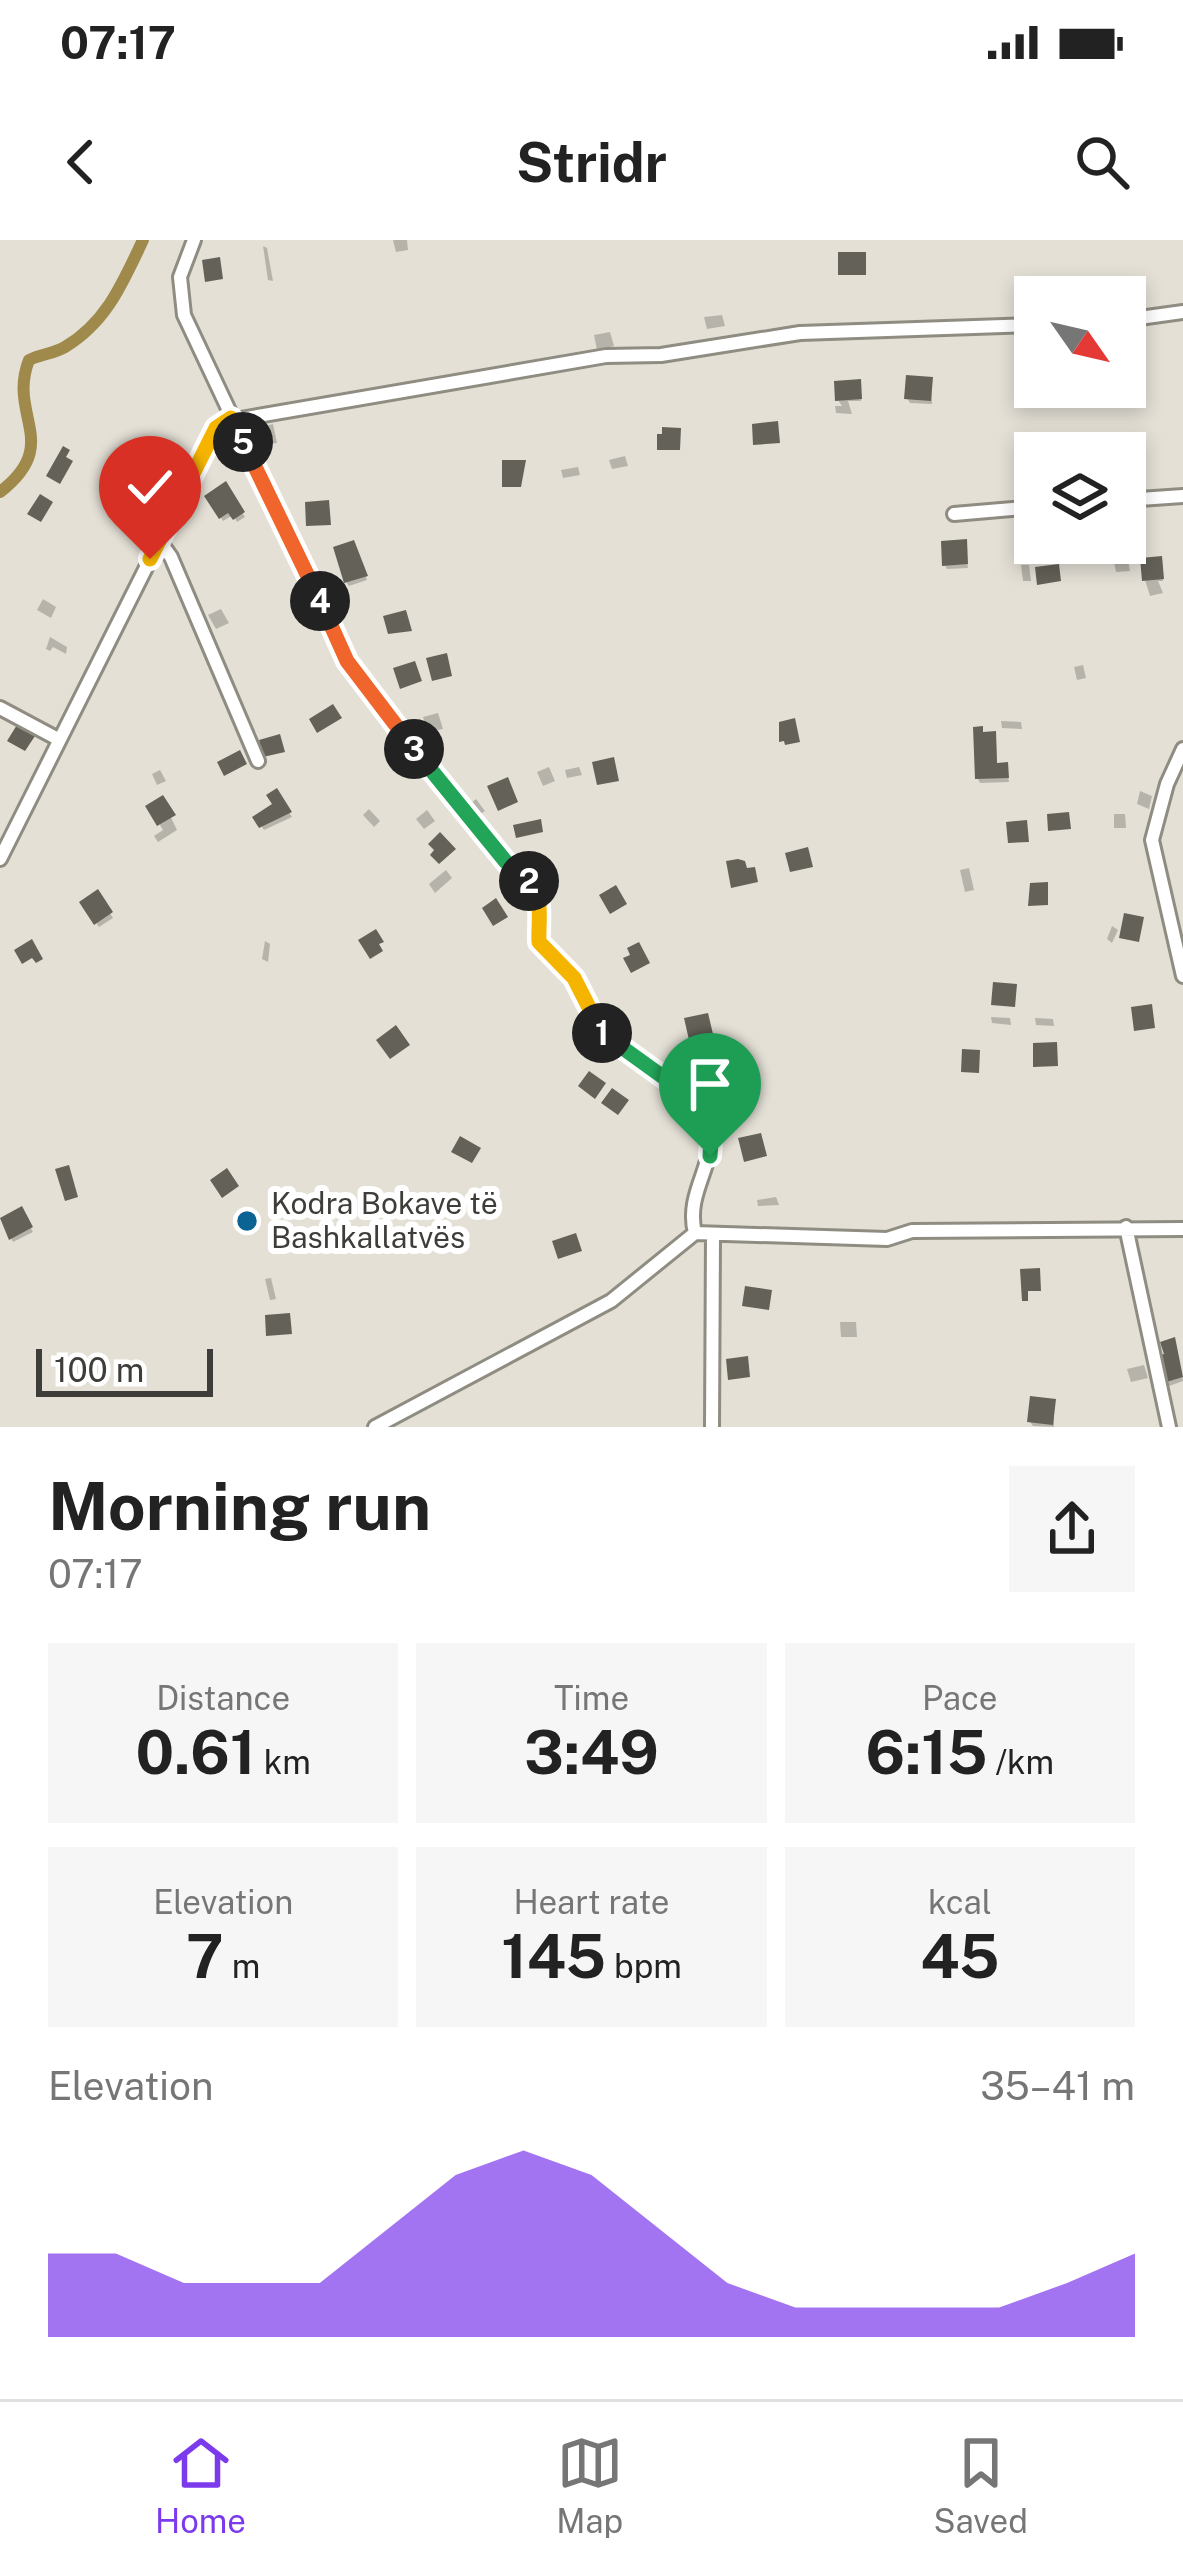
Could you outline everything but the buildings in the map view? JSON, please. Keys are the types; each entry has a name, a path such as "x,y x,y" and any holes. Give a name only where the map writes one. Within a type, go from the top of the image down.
{"street":[{"path":"194,240 180,277 181,305 347,661 506,862 535,886 539,942 574,978 597,1029 695,1100 707,1116 712,1138 692,1202 695,1233"},
{"path":"1146,317 1183,312"},
{"path":"0,859 216,428 231,418 606,356 661,355 800,333 1014,326"},
{"path":"1146,499 1183,496"},
{"path":"954,514 1014,509"},
{"path":"159,540 171,557 258,761"},
{"path":"0,708 58,739"},
{"path":"1183,748 1167,784 1152,840 1183,976"},
{"path":"1167,784 1183,784"},
{"path":"1126,1227 1169,1427"},
{"path":"695,1233 887,1239 912,1232 1183,1228"},
{"path":"375,1427 610,1301 695,1233"},
{"path":"712,1427 713,1237"}],"waterway":[{"path":"0,492 28,459 31,443 24,380 29,360 65,347 92,326 112,300 143,240"}],"place":[{"name":"Kodra Bokave të Bashkallatvës","path":"247,1221"}],"route":[{"path":"150,559 216,428 231,418 347,661 506,862 535,886 539,942 574,978 597,1029 702,1109 712,1128 710,1156"}]}
